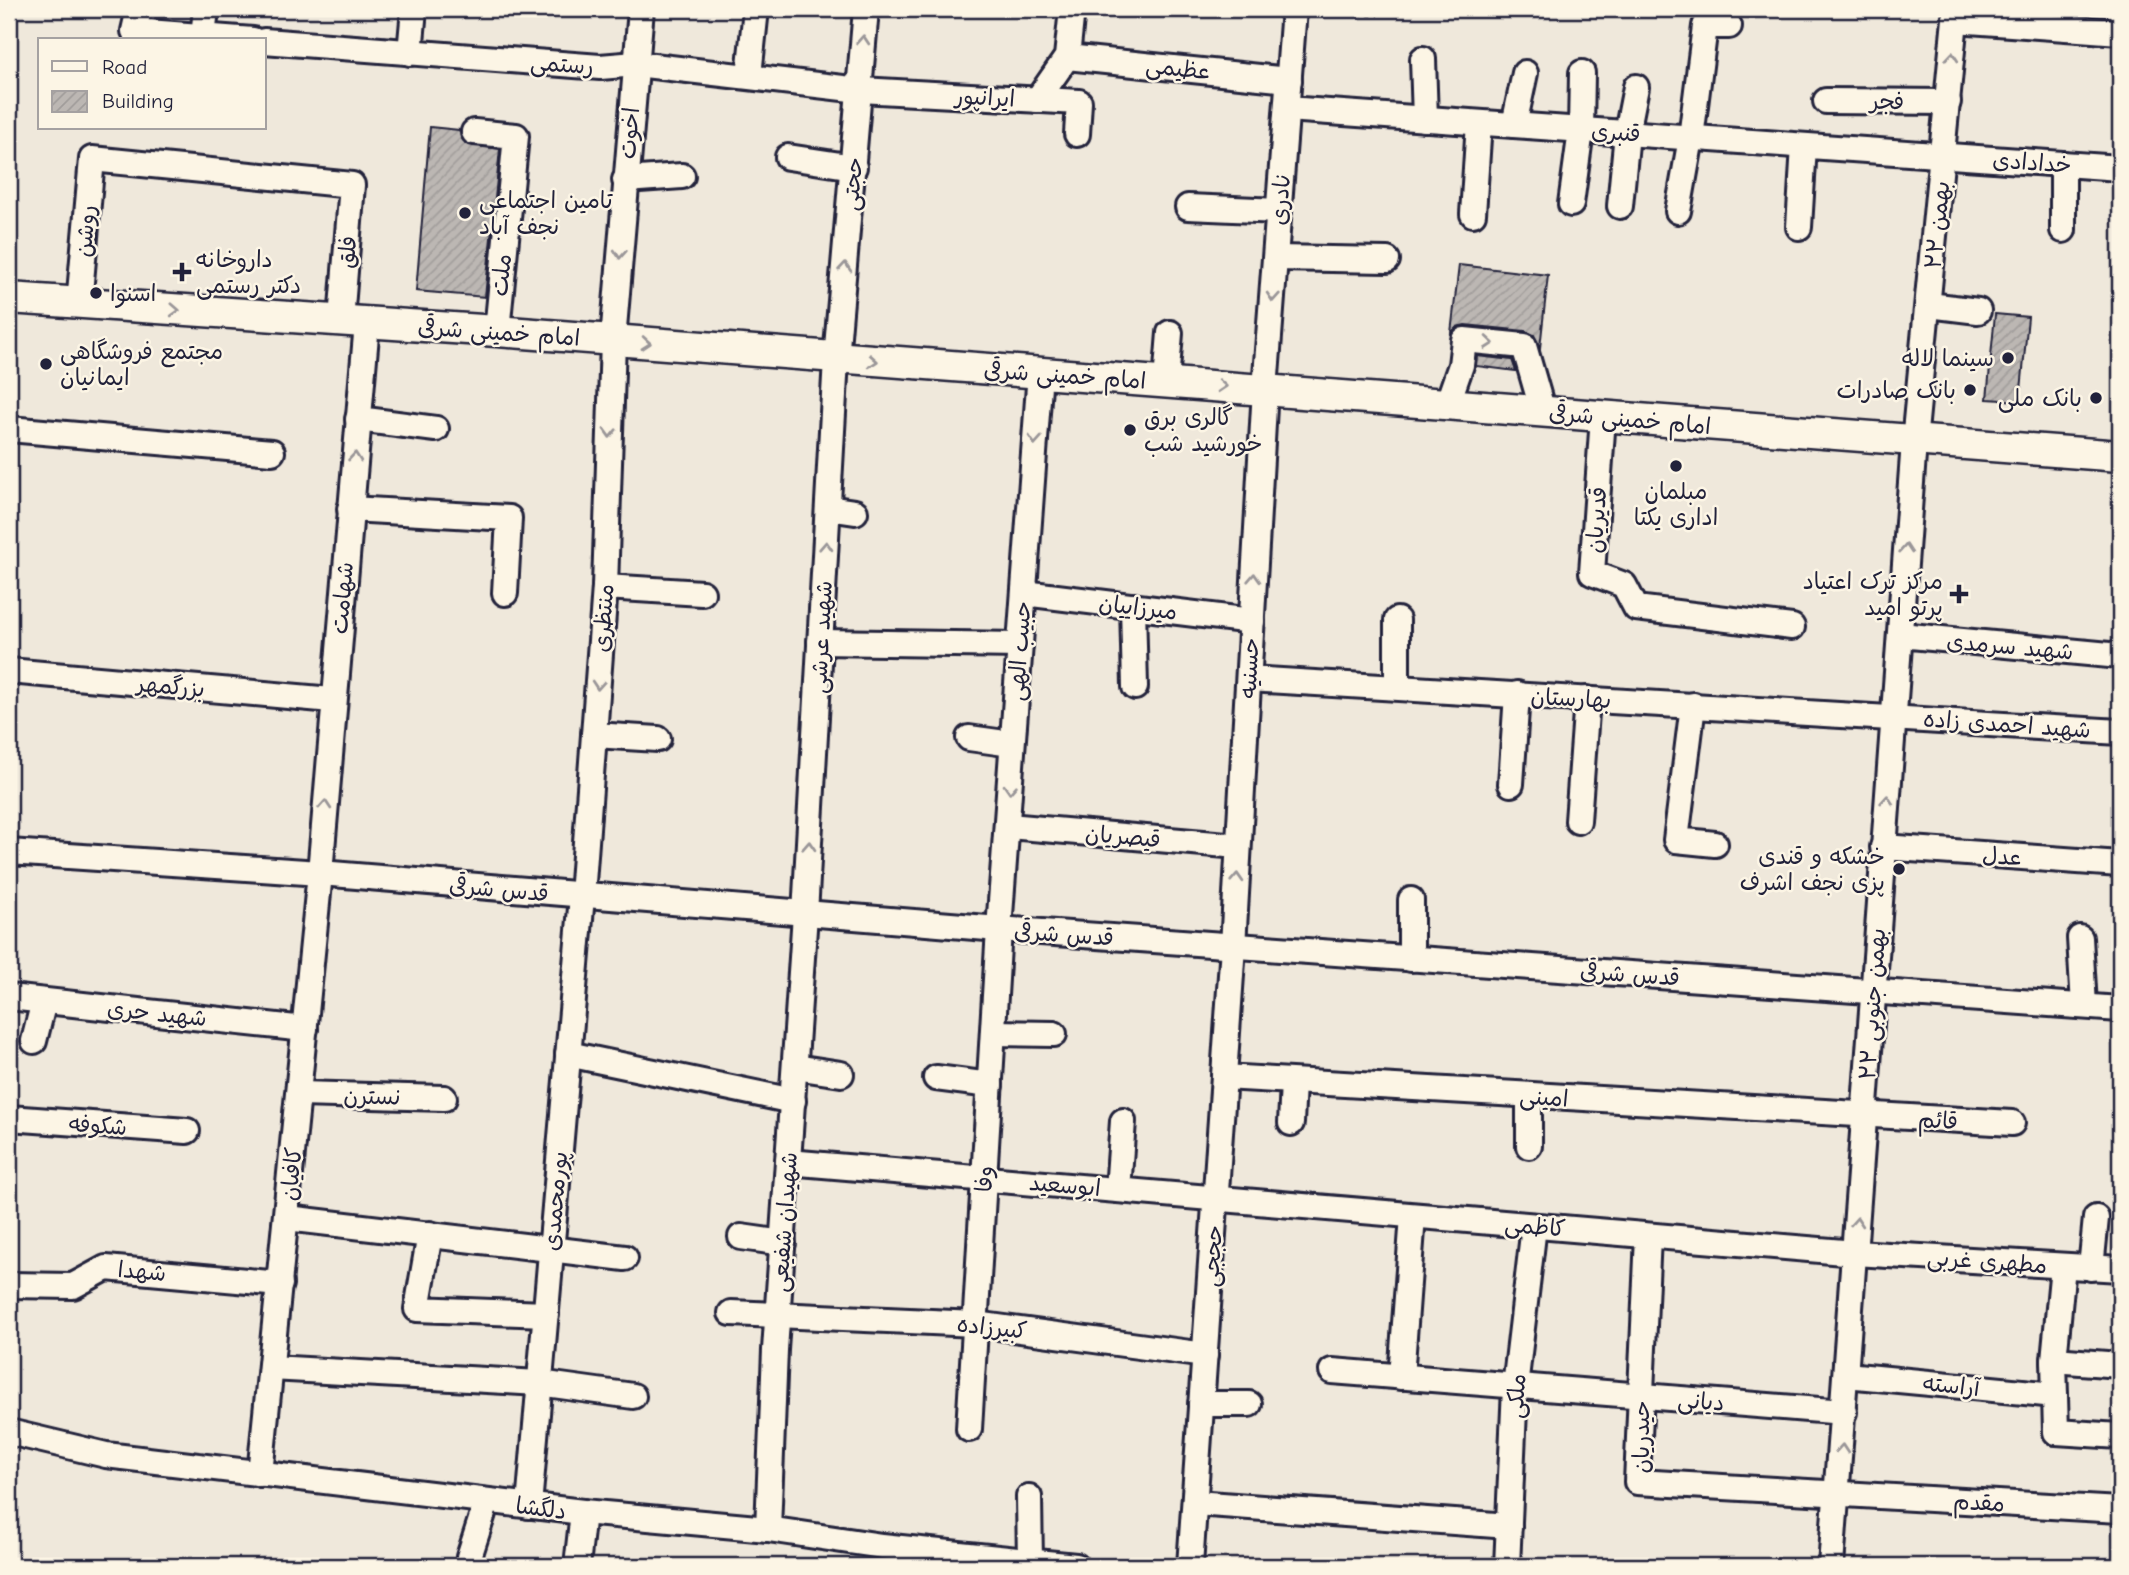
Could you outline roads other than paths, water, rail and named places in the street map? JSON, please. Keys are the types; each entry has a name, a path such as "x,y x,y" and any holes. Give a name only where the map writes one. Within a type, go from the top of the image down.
{"main road":[{"name":"امام خمینی شرقی","path":"9,298 497,331 2120,456"}],"street":[{"path":"139,9 134,31 228,38"},
{"path":"203,36 206,9"},
{"path":"410,53 414,9"},
{"name":"اخوت","path":"613,340 635,64 642,9"},
{"path":"749,75 756,9"},
{"name":"حجتی","path":"836,359 866,9"},
{"path":"1037,100 1067,57 1072,9"},
{"name":"نادری","path":"1265,389 1294,10"},
{"path":"1955,14 2120,32"},
{"name":"۲۲ بهمن","path":"1914,442 1944,156 1955,14"},
{"path":"1678,211 1691,138 1705,26 1729,26"},
{"name":"رستمی","path":"266,41 600,68 635,64 749,75 860,90"},
{"name":"عظیمی","path":"1067,57 1289,80"},
{"path":"1423,59 1425,119"},
{"path":"1514,125 1525,73"},
{"path":"1571,204 1581,130 1581,73"},
{"path":"1620,206 1627,133 1636,87"},
{"name":"ایرانپور","path":"860,90 1079,103 1077,134"},
{"name":"فجر","path":"1826,101 1948,102"},
{"name":"قنبری","path":"1287,109 1944,156"},
{"path":"1472,214 1479,122"},
{"name":"ملت","path":"474,132 516,136 497,331"},
{"path":"1799,227 1804,146"},
{"name":"خدادادی","path":"1944,156 2120,168"},
{"path":"788,157 854,167"},
{"name":"فلق","path":"92,159 352,185 354,321"},
{"name":"روشن","path":"79,304 92,159"},
{"path":"2063,164 2063,230"},
{"path":"625,180 682,176"},
{"path":"1188,207 1279,211"},
{"path":"1276,258 1387,260"},
{"path":"1928,305 1978,311"},
{"name":"شهامت","path":"320,873 332,700 358,419 354,321"},
{"path":"1166,382 1170,334"},
{"name":"منتظری","path":"582,896 605,587 613,340"},
{"path":"1447,405 1461,365 1464,340 1524,346 1544,412"},
{"name":"شهید عرشی","path":"806,914 836,359"},
{"name":"حبیب الهی","path":"999,929 1040,372"},
{"name":"حسنیه","path":"1233,946 1265,389"},
{"name":"قدیریان","path":"1603,417 1592,573 1624,585 1636,608 1792,627"},
{"path":"358,419 436,429"},
{"path":"9,429 272,452"},
{"name":"۲۲ بهمن جنوبی","path":"1831,1566 1839,1494 1872,991 1914,442"},
{"path":"828,508 855,512"},
{"path":"350,509 509,518 505,593"},
{"path":"605,587 702,593"},
{"name":"میرزاییان","path":"1024,593 1252,621"},
{"path":"1133,606 1135,687"},
{"path":"1397,620 1397,687"},
{"name":"شهید سرمدی","path":"1899,635 2120,656"},
{"path":"820,642 1020,645"},
{"name":"بزرگمهر","path":"9,671 332,700"},
{"name":"بهارستان","path":"1249,679 1893,716"},
{"path":"1511,784 1517,694"},
{"path":"1578,821 1587,699"},
{"path":"1693,705 1676,840 1715,844"},
{"name":"شهید احمدی زاده","path":"1893,716 2120,732"},
{"path":"594,735 658,739"},
{"path":"969,738 1012,744"},
{"name":"قیصریان","path":"1008,826 1238,846"},
{"name":"عدل","path":"1883,848 2120,864"},
{"name":"قدس شرقی","path":"9,852 320,873 999,929 2120,1009"},
{"name":"کافیان","path":"260,1474 320,873"},
{"name":"پورمحمدی","path":"529,1506 582,896"},
{"path":"1411,900 1411,959"},
{"name":"شهیدان شفیعی","path":"768,1529 778,1314 806,914"},
{"name":"وفا","path":"969,1429 999,929"},
{"path":"2080,938 2084,1006"},
{"name":"حججی","path":"1190,1566 1233,946"},
{"name":"شهید حری","path":"9,997 305,1029"},
{"path":"34,1041 44,1000"},
{"path":"993,1033 1054,1034"},
{"path":"568,1054 793,1101"},
{"path":"795,1067 841,1074"},
{"name":"امینی","path":"1224,1077 1864,1117"},
{"path":"936,1078 990,1085"},
{"path":"1291,1123 1293,1082"},
{"name":"نسترن","path":"299,1094 444,1098"},
{"path":"1529,1096 1529,1146"},
{"name":"قائم","path":"1864,1117 2012,1124"},
{"name":"شکوفه","path":"9,1118 187,1131"},
{"path":"1118,1190 1123,1121"},
{"name":"ابوسعید","path":"789,1162 1216,1199"},
{"name":"کاظمی","path":"1216,1199 1855,1253"},
{"path":"1401,1377 1413,1216"},
{"path":"287,1218 625,1258"},
{"path":"2091,1268 2096,1218"},
{"name":"ملکی","path":"1507,1566 1515,1387 1534,1226"},
{"path":"430,1234 417,1309 545,1314"},
{"name":"حیدریان","path":"1648,1236 1637,1482 1839,1494"},
{"path":"741,1237 783,1243"},
{"name":"مطهری غربی","path":"1855,1253 2120,1269"},
{"path":"2063,1266 2054,1360 2056,1432 2120,1436"},
{"name":"شهدا","path":"9,1285 73,1286 106,1268 280,1284"},
{"name":"کبیرزاده","path":"731,1313 976,1324 1205,1354"},
{"path":"2054,1360 2120,1365"},
{"path":"271,1368 539,1382 633,1396"},
{"name":"دیانی","path":"1332,1371 1844,1412"},
{"name":"آراسته","path":"1846,1375 2055,1395"},
{"path":"1201,1404 1250,1404"},
{"name":"دلگشا","path":"9,1432 106,1455 583,1513 768,1529 881,1556 1076,1566"},
{"name":"مقدم","path":"1839,1494 2120,1510"},
{"path":"1029,1497 1030,1562"},
{"path":"469,1557 487,1501"},
{"path":"1195,1503 1509,1526"},
{"path":"577,1566 583,1513"}],"place":[{"name":"تامین اجتماعی نجف آباد","path":"465,213"},
{"name":"داروخانه دکتر رستمی","path":"182,272"},
{"name":"اسنوا","path":"96,293"},
{"name":"سینما لاله","path":"2008,358"},
{"name":"مجتمع فروشگاهی ایمانیان","path":"46,364"},
{"name":"بانک صادرات","path":"1970,390"},
{"name":"بانک ملی","path":"2096,398"},
{"name":"گالری برق خورشید شب","path":"1130,430"},
{"name":"مبلمان اداری یکتا","path":"1676,466"},
{"name":"مرکز ترک اعتیاد پرتو امید","path":"1959,594"},
{"name":"خشکه و قندی پزی نجف اشرف","path":"1899,869"}]}
